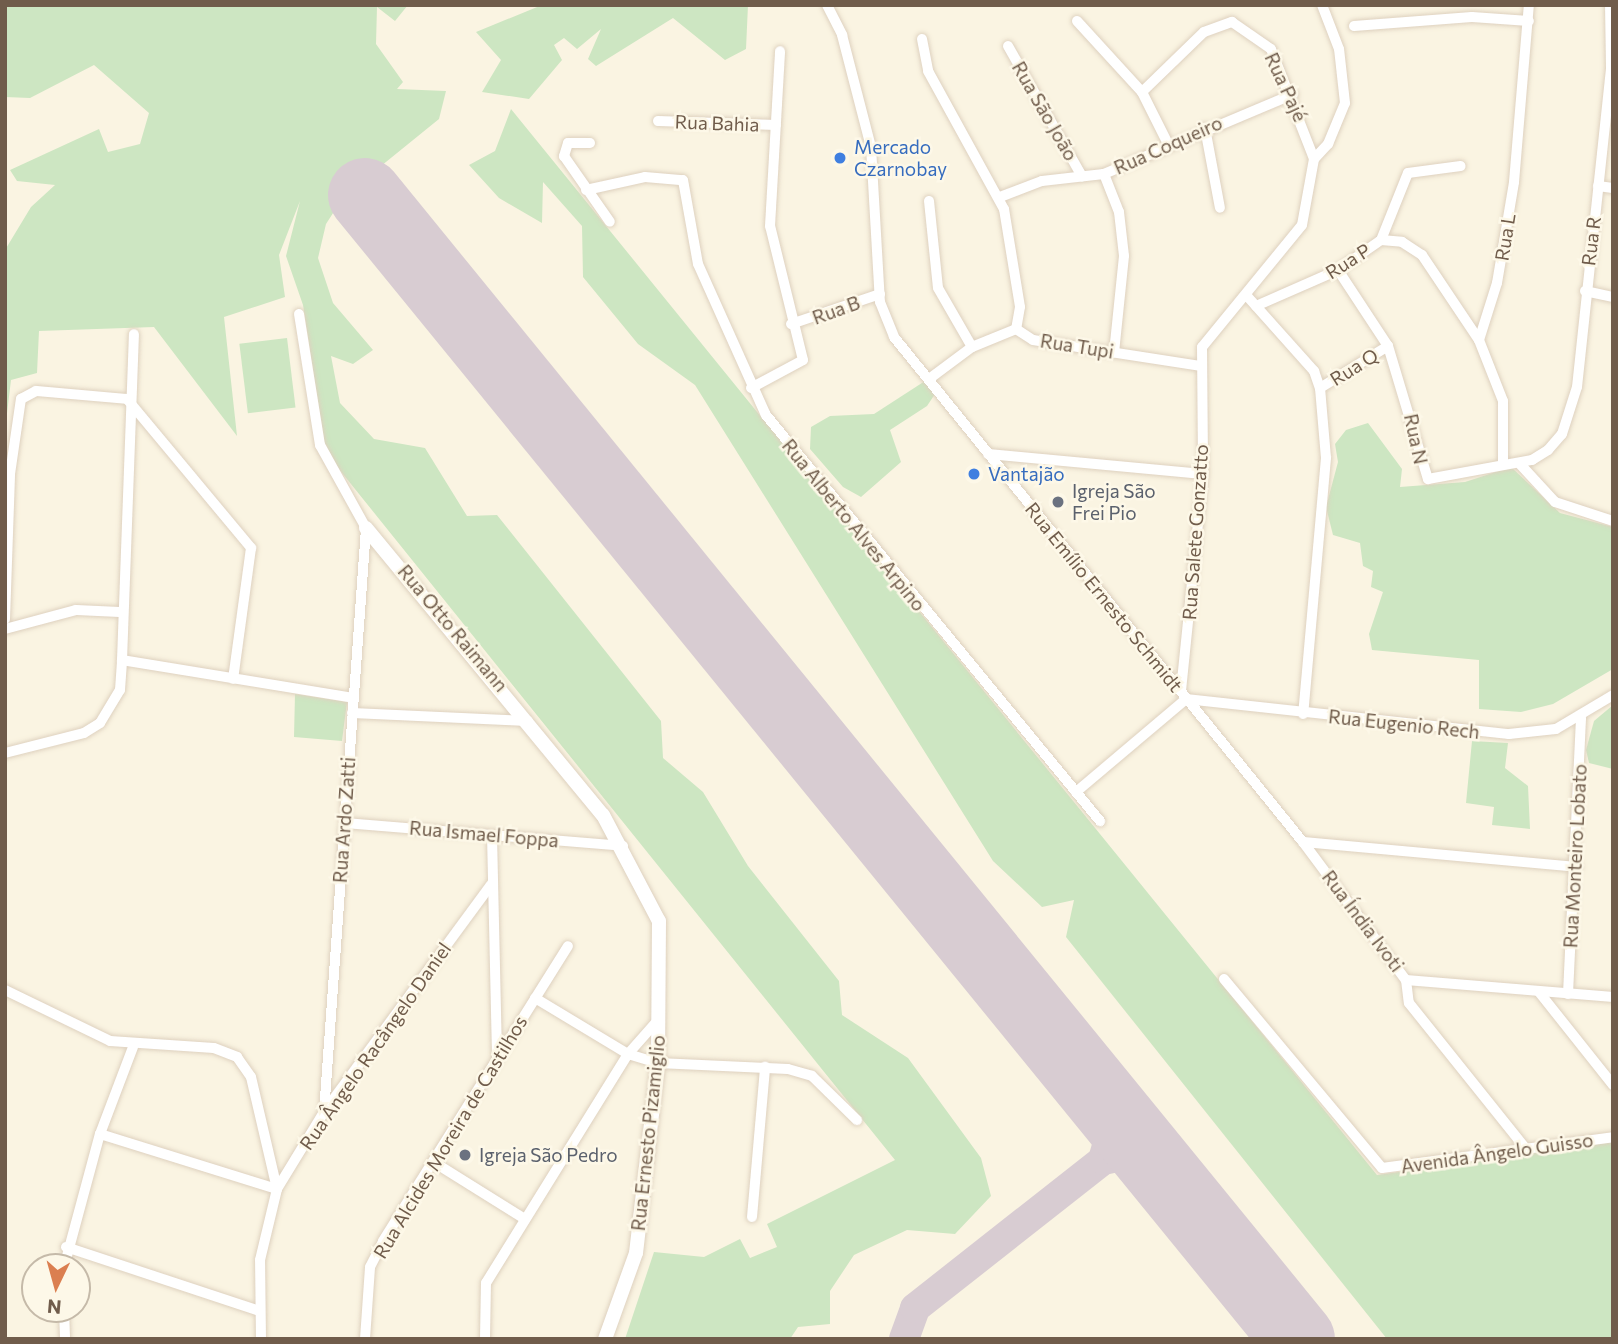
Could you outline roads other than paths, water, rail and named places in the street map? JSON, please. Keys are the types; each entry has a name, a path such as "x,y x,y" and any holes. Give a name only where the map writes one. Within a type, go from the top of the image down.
{"street":[{"name":"Rua Emílio Ernesto Schmidt","path":"827,5 842,35 871,147 880,294 894,337 1184,694"},
{"path":"1314,159 1328,144 1345,103 1339,49 1322,5"},
{"name":"Rua L","path":"1479,340 1497,283 1514,182 1529,5"},
{"name":"Rua R","path":"1519,463 1544,454 1562,434 1577,387 1585,291 1610,106 1610,5"},
{"path":"1354,26 1472,17 1529,21"},
{"path":"1077,21 1142,92 1167,142"},
{"name":"Rua Pajé","path":"1142,92 1205,32 1232,22 1271,49 1293,94 1314,159"},
{"path":"922,39 928,71 1000,197 1020,307 1016,329"},
{"name":"Rua São João","path":"1008,46 1082,176"},
{"path":"751,388 803,360 791,324 770,226 780,51"},
{"name":"Rua Coqueiro","path":"1000,197 1042,181 1104,174 1167,142 1293,94"},
{"name":"Rua Bahia","path":"658,121 776,125"},
{"path":"1205,128 1220,208"},
{"path":"590,143 568,143 562,150 586,190 611,222"},
{"name":"Rua Salete Gonzatto","path":"1184,694 1203,474 1200,366 1208,334 1247,296 1302,225 1314,159"},
{"path":"1381,240 1408,173 1461,166"},
{"path":"1104,174 1119,212 1124,256 1114,352"},
{"name":"Rua Alberto Alves Arpino","path":"586,190 675,176 686,186 698,264 751,388 827,495 1100,821"},
{"path":"1598,186 1613,188"},
{"path":"929,201 938,288 972,347"},
{"name":"Rua P","path":"1256,306 1338,270 1381,240 1402,242 1422,255 1479,340"},
{"name":"Rua N","path":"1338,270 1388,346 1428,479 1503,461 1519,463"},
{"path":"1585,291 1613,297"},
{"name":"Rua B","path":"791,324 880,294"},
{"path":"1247,296 1314,371 1320,388 1326,458 1303,714"},
{"name":"Rua Otto Raimann","path":"299,314 320,445 366,528 530,721 622,846 659,921"},
{"name":"Rua Tupi","path":"929,379 972,347 1016,329 1033,340 1200,366"},
{"path":"5,753 84,733 100,723 120,690 127,399 134,334"},
{"path":"1479,340 1503,401 1503,461"},
{"name":"Rua Q","path":"1320,388 1388,346"},
{"path":"5,619 10,474 21,399 36,391 127,399 251,548 233,679"},
{"path":"988,454 1203,474"},
{"path":"1519,463 1555,502 1613,522"},
{"name":"Rua Ardo Zatti","path":"324,1112 366,528"},
{"path":"5,629 76,610 120,612"},
{"path":"122,660 353,698"},
{"path":"1076,792 1184,694"},
{"name":"Rua Eugenio Rech","path":"1184,694 1303,714 1509,734 1556,729 1581,717 1613,695"},
{"name":"Rua Índia Ivoti","path":"1184,694 1303,842 1406,980 1409,1003 1526,1149"},
{"path":"352,713 530,721"},
{"name":"Rua Monteiro Lobato","path":"1567,994 1577,867 1581,717"},
{"name":"Rua Ismael Foppa","path":"345,823 622,846"},
{"path":"492,835 491,885 497,1057"},
{"path":"1303,842 1577,867"},
{"name":"Rua Ângelo Racângelo Daniel","path":"261,1339 260,1260 277,1189 324,1112 491,885"},
{"name":"Rua Ernesto Pizamiglio","path":"605,1339 636,1253 658,1063 659,921"},
{"name":"Rua Alcides Moreira de Castilhos","path":"365,1339 370,1268 497,1057 568,946"},
{"name":"Avenida Ângelo Guisso","path":"1224,979 1382,1168 1613,1137"},
{"path":"1406,980 1613,996"},
{"path":"5,990 133,1047 214,1048 237,1057 251,1077 277,1189"},
{"path":"1539,992 1613,1085"},
{"path":"535,998 628,1054 658,1063 765,1068 811,1076 857,1120"},
{"path":"485,1339 486,1283 628,1054 659,1018"},
{"path":"65,1253 100,1134 133,1047"},
{"path":"752,1217 765,1068"},
{"path":"100,1134 277,1189"},
{"path":"435,1163 525,1219"},
{"path":"66,1247 260,1311"}],"place":[{"name":"Mercado Czarnobay","path":"840,158"},
{"name":"Vantajão","path":"974,474"},
{"name":"Igreja São Frei Pio","path":"1058,502"},
{"name":"Igreja São Pedro","path":"465,1155"}]}
